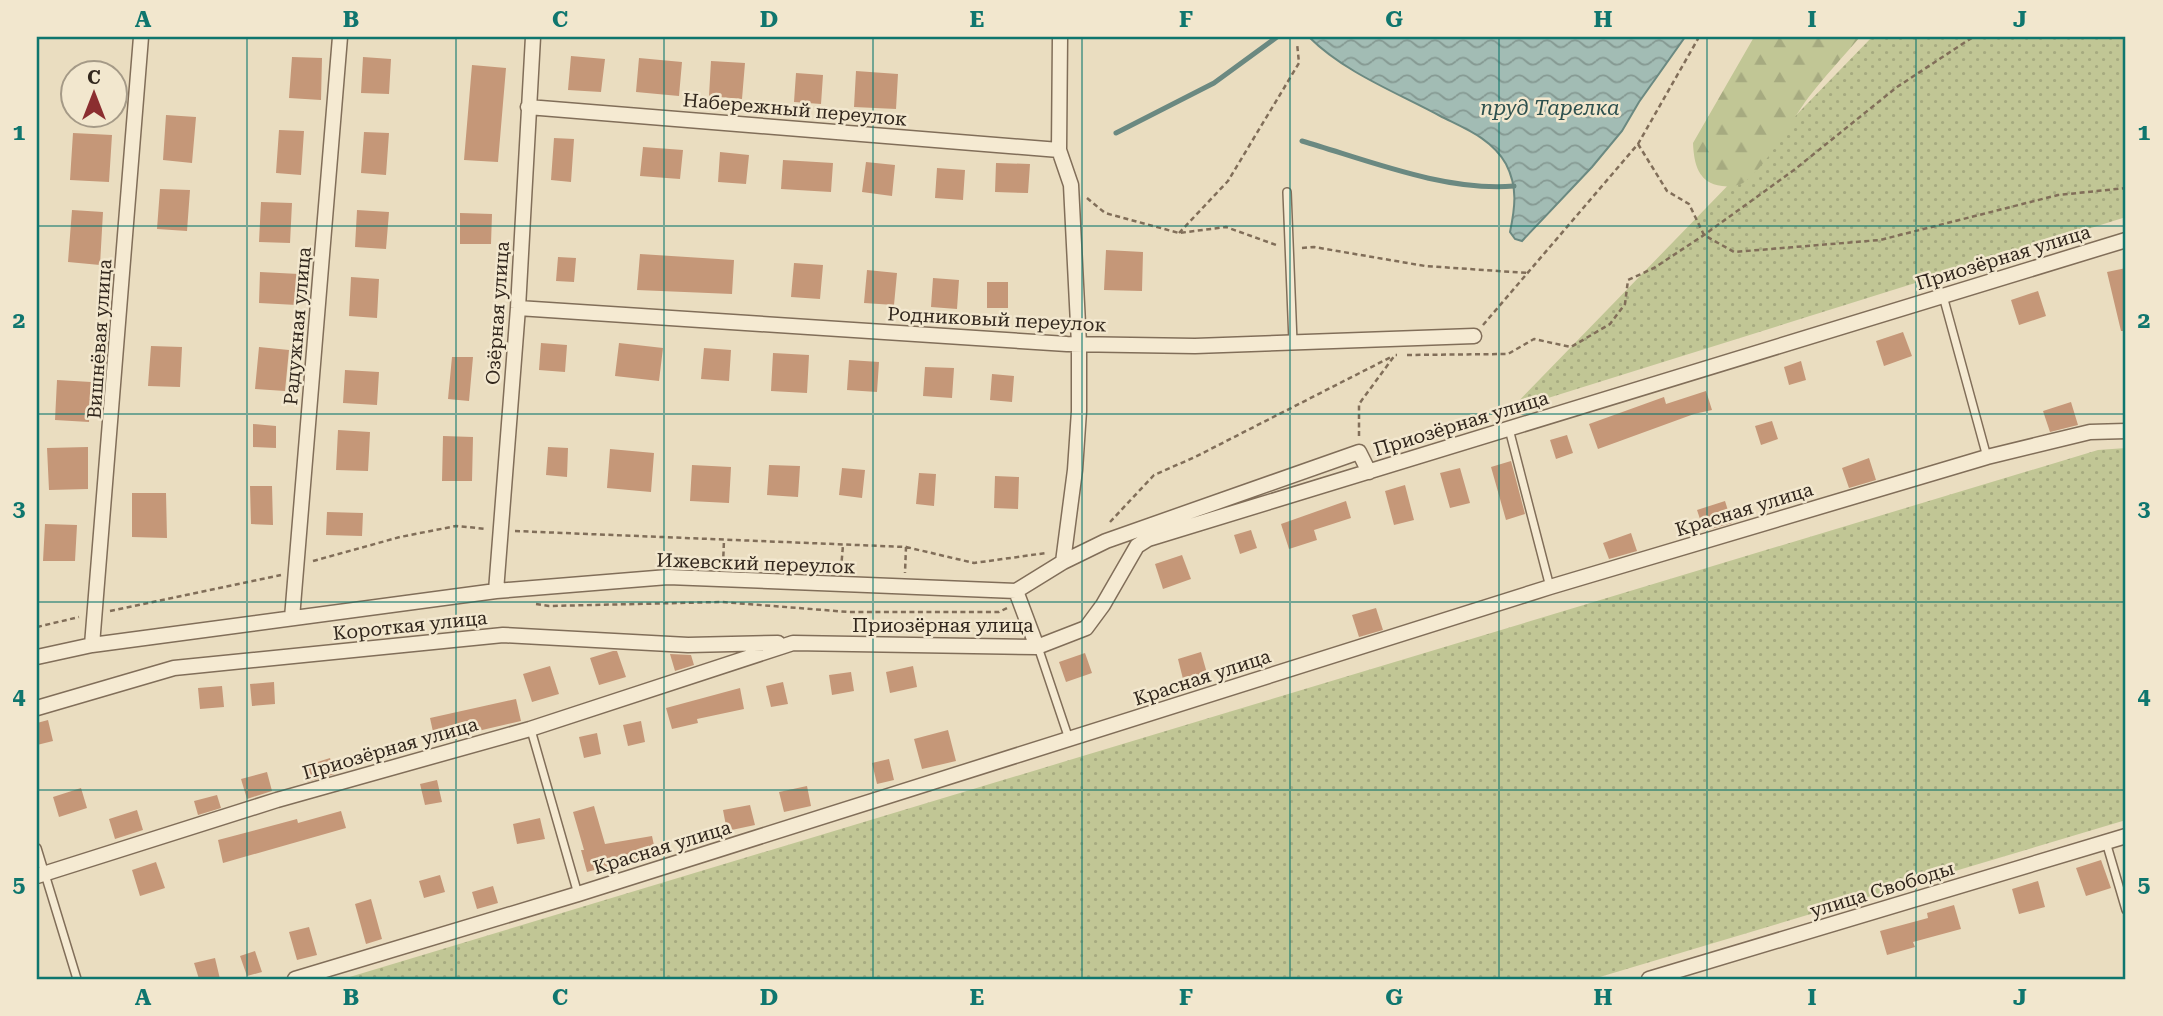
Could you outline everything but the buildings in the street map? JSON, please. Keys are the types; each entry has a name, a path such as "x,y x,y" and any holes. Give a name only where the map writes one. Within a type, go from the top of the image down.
{"street":[{"name":"Вишнёвая улица","path":"92,645 141,37"},
{"name":"Радужная улица","path":"292,618 340,37"},
{"name":"Озёрная улица","path":"496,592 518,308 527,107 533,37"},
{"path":"1060,37 1059,150 1071,185 1079,344 1079,423 1064,556"},
{"name":"Набережный переулок","path":"527,107 1059,150"},
{"name":"Приозёрная улица","path":"41,875 277,800 530,729 793,643 1037,647 1086,628 1103,605 1137,546 1148,539 2126,240"},
{"name":"Родниковый переулок","path":"518,308 1079,344 1195,346 1474,336"},
{"name":"Красная улица","path":"295,979 578,894 1549,587 1987,457 2090,432 2126,431"},
{"path":"1037,647 1016,591 1064,556 1359,452 1369,472"},
{"name":"Ижевский переулок","path":"37,657 92,645 496,592 668,578 1016,591"},
{"name":"Короткая улица","path":"37,708 174,668 503,635 688,645 793,643"},
{"name":"улица Свободы","path":"1649,979 2126,836"}],"lane":[{"path":"1287,192 1293,342"},
{"path":"1942,295 1987,457"},
{"path":"1509,429 1549,587"},
{"path":"1037,647 1069,739"},
{"path":"530,729 578,894"},
{"path":"2106,842 2126,910"},
{"path":"37,848 41,875 77,979"}],"path":[{"path":"1474,336 1638,144 1699,37"},
{"path":"1099,527 1111,522 1154,475 1334,388 1395,355 1508,355 1534,339 1570,347 1610,324 1625,304 1628,280 1654,268 1704,235 1794,170 1897,87 1973,37"},
{"path":"1179,233 1228,181 1299,63 1297,43"},
{"path":"1638,144 1667,191 1689,204 1704,235 1734,252 1880,240 2058,195 2126,188"},
{"path":"1359,452 1359,404 1403,340"},
{"path":"37,627 282,575 297,566 400,537 456,526 906,547 974,564 1064,556"},
{"path":"723,580 724,540"},
{"path":"840,584 843,545"},
{"path":"905,586 906,547"},
{"path":"527,601 548,606 722,602 849,612 999,612 1011,606 1016,591"}],"green space":[{"path":"1754,37 1860,37 1808,98 1769,156 1751,177 1736,186 1714,184 1707,181 1699,171 1693,143"},
{"path":"1872,37 2126,37 2126,217 1510,410"},
{"path":"2126,448 2126,820 1593,979 343,979 2098,450"}],"water":[{"name":"пруд Тарелка","path":"1309,37 1685,37 1622,131 1522,241 1515,239 1510,232 1514,189 1510,173 1500,155 1486,141 1355,72"}],"waterway":[{"path":"1116,133 1214,83 1277,37"},
{"path":"1302,141 1434,179 1488,187 1514,186"}]}
